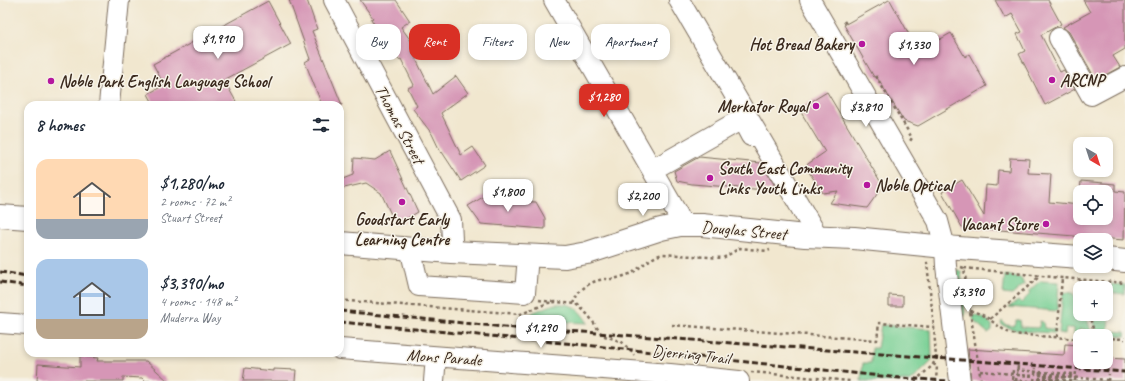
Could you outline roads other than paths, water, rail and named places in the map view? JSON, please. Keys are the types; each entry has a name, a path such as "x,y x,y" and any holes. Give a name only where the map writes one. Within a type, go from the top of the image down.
{"main road":[{"path":"0,216 24,218"},
{"name":"Douglas Street","path":"344,243 451,252 565,257 588,253 661,229 680,225 708,225 811,236 854,238 945,247 1073,256"},
{"path":"1113,260 1125,261"}],"street":[{"path":"110,101 119,0"},
{"name":"Thomas Street","path":"334,0 451,220 451,252"},
{"path":"554,0 678,215 680,225"},
{"path":"679,0 811,236"},
{"path":"810,0 938,221 945,247 960,381"},
{"path":"1059,38 1091,95 1125,77"},
{"path":"652,170 742,119 811,236"},
{"path":"410,248 419,286 525,293 528,255"},
{"path":"0,323 24,325"},
{"name":"Mons Parade","path":"344,349 669,377 744,376"},
{"path":"434,381 436,357"}],"railway":[{"path":"0,272 24,275"},
{"path":"0,282 24,285"},
{"path":"344,311 525,329 1125,372"},
{"path":"344,322 585,345 900,378 949,381"}],"place":[{"name":"Hot Bread Bakery","path":"862,44"},
{"name":"ARCNP","path":"1052,80"},
{"name":"Noble Park English Language School","path":"51,81"},
{"name":"Merkator Royal","path":"816,106"},
{"name":"South East Community Links Youth Links","path":"710,178"},
{"name":"Noble Optical","path":"867,185"},
{"name":"Goodstart Early Learning Centre","path":"402,202"},
{"name":"Vacant Store","path":"1046,224"}]}
